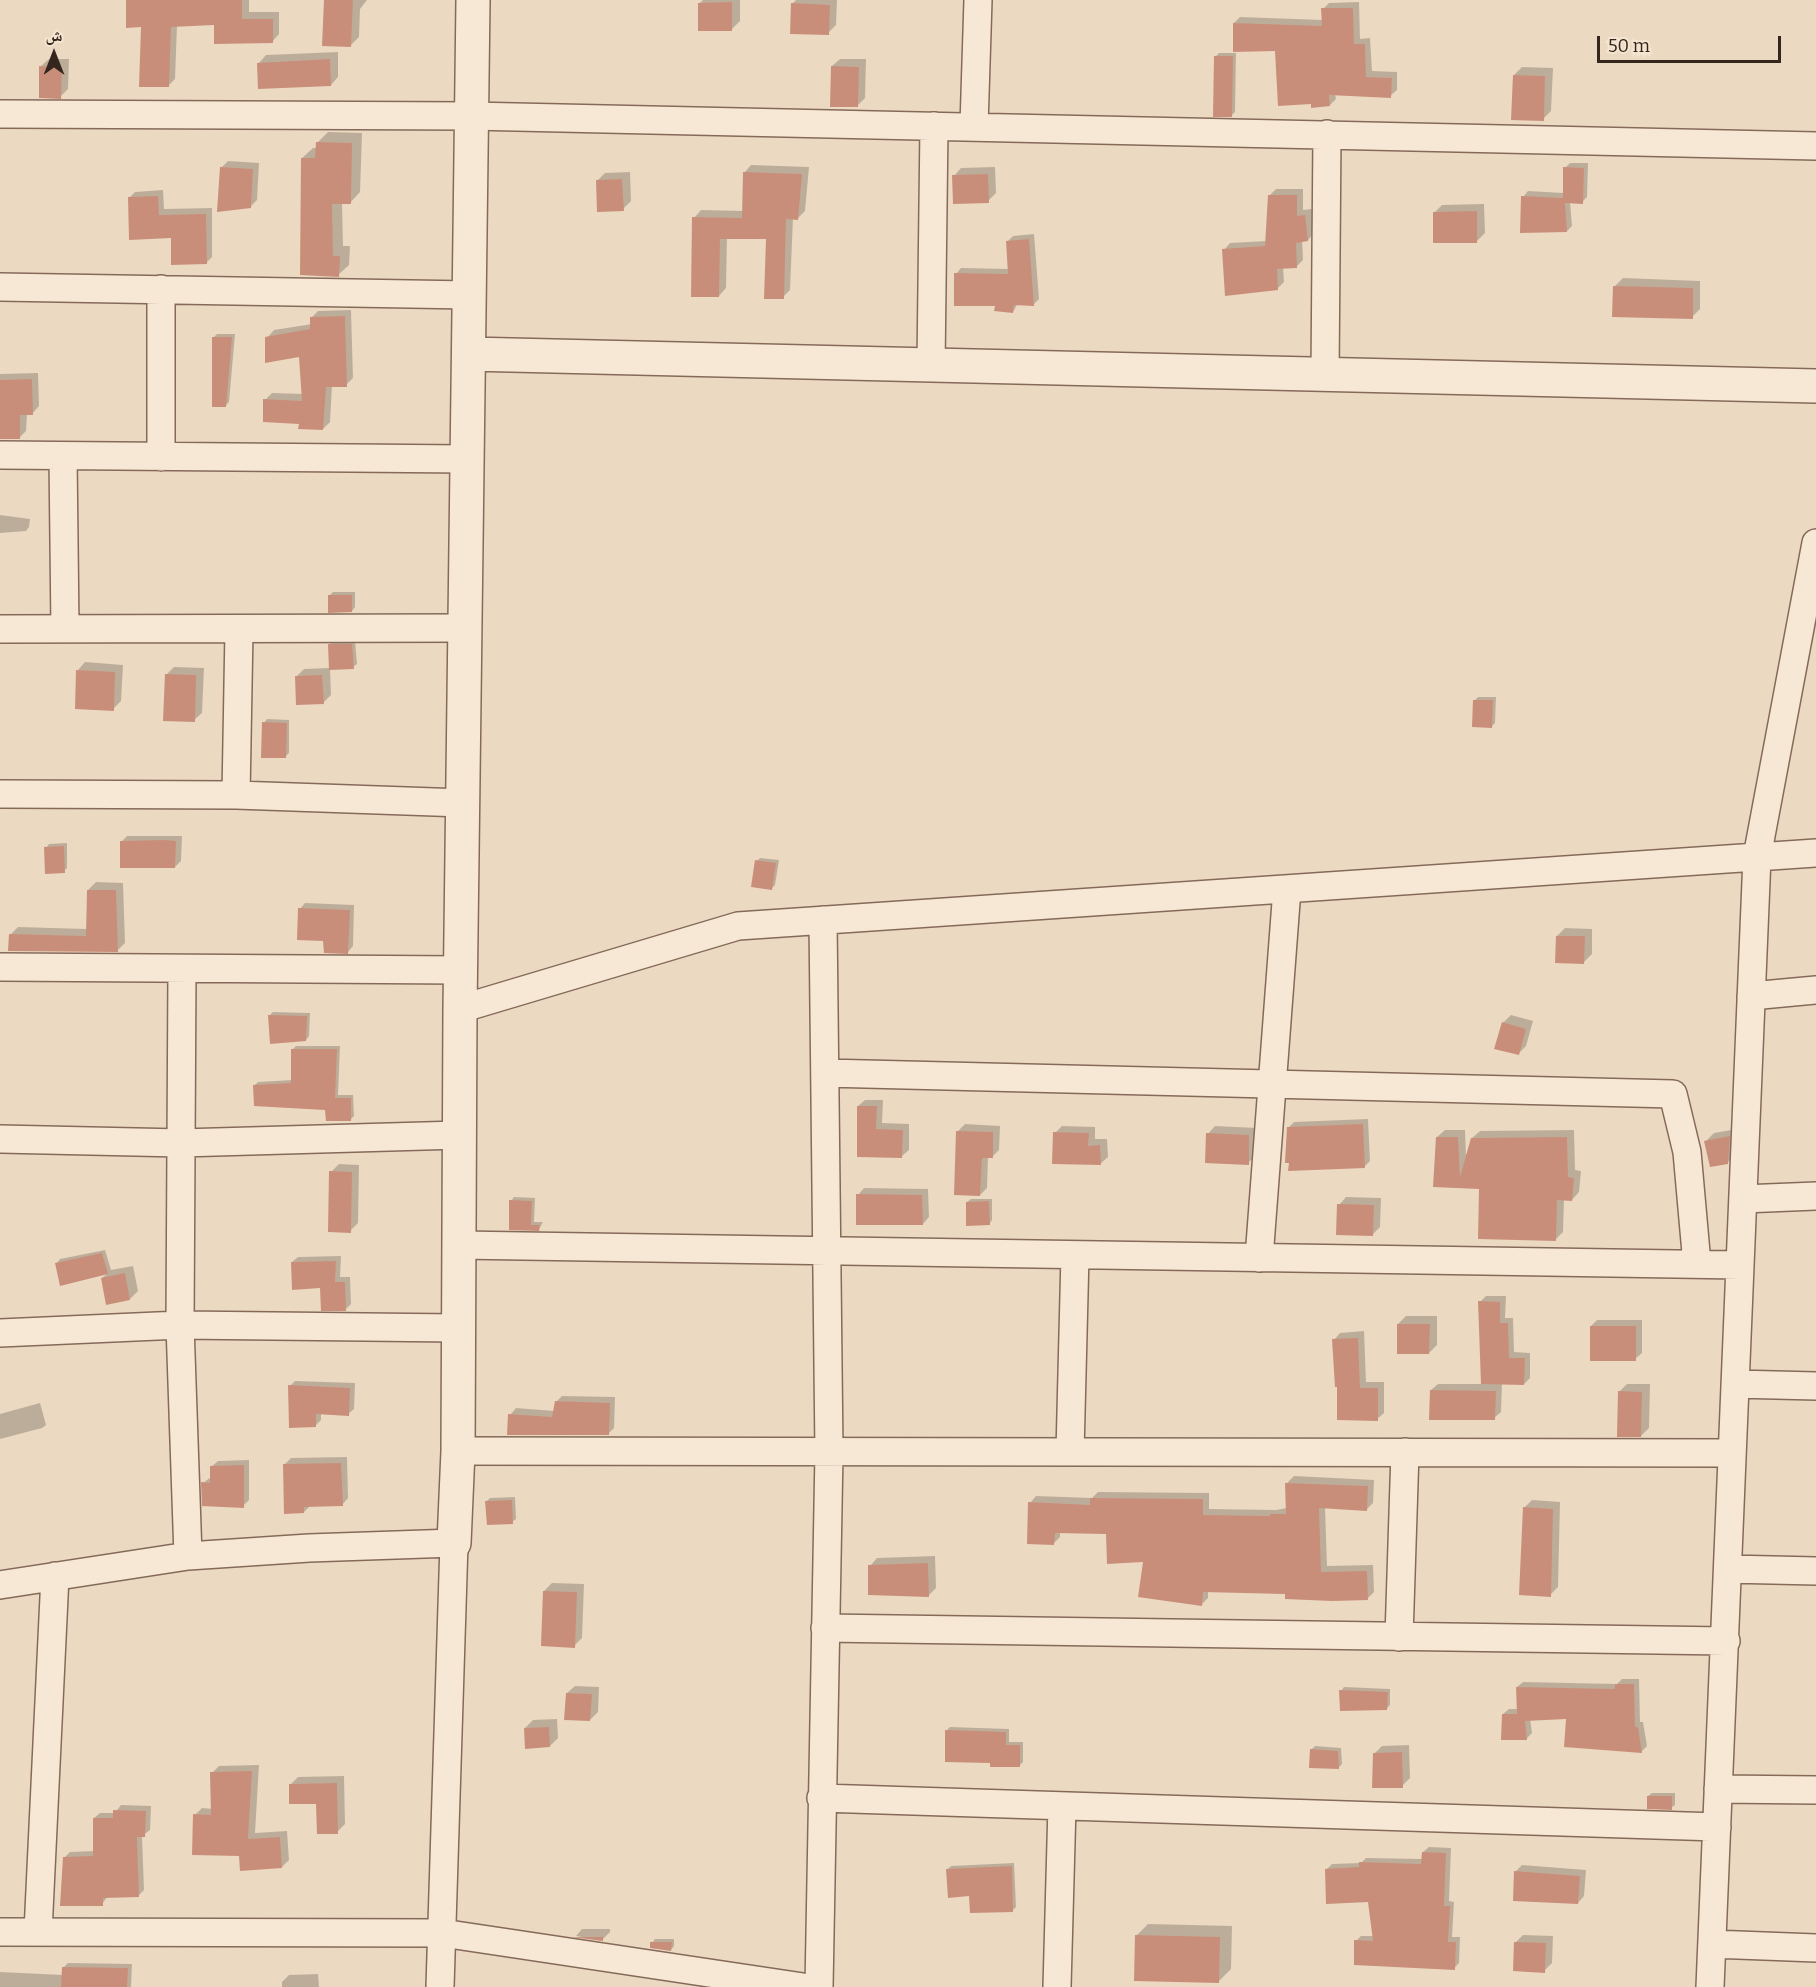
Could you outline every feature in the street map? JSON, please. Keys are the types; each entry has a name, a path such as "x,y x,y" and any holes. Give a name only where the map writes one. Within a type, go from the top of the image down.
{"street":[{"path":"440,1987 458,1451 460,1009 472,0"},
{"path":"974,126 978,0"},
{"path":"0,114 471,116 1816,146"},
{"path":"931,365 933,126"},
{"path":"1325,374 1327,134"},
{"path":"0,288 469,295"},
{"path":"161,289 161,457"},
{"path":"469,354 1816,386"},
{"path":"0,455 467,459"},
{"path":"63,456 64,629"},
{"path":"1710,1987 1757,857 1816,543"},
{"path":"0,629 465,628"},
{"path":"236,795 239,630"},
{"path":"0,794 236,795 463,802"},
{"path":"460,1009 738,926 1816,853"},
{"path":"1259,1258 1287,889"},
{"path":"819,1987 829,1453 824,920"},
{"path":"0,967 182,970 461,970"},
{"path":"182,970 180,1325 188,1556"},
{"path":"1751,996 1816,990"},
{"path":"825,1073 1673,1094 1687,1152 1697,1264"},
{"path":"0,1138 181,1143 459,1135"},
{"path":"1743,1199 1816,1196"},
{"path":"459,1245 1740,1264"},
{"path":"1070,1452 1075,1255"},
{"path":"0,1332 180,1325 457,1328"},
{"path":"1735,1384 1816,1386"},
{"path":"458,1451 1732,1453"},
{"path":"1399,1637 1405,1452"},
{"path":"0,1585 188,1556 309,1548 454,1543"},
{"path":"1728,1569 1816,1571"},
{"path":"39,1932 56,1576"},
{"path":"825,1628 1726,1641"},
{"path":"1719,1789 1816,1790"},
{"path":"821,1798 1716,1827"},
{"path":"1057,1987 1062,1806"},
{"path":"0,1932 442,1932 803,1987"},
{"path":"1712,1944 1816,1948"}],"building":[{"path":"126,0 242,0 242,19 273,19 273,43 214,44 214,25 171,27 169,87 139,87 141,27 126,28"},
{"path":"324,0 353,0 351,47 322,46"},
{"path":"732,2 732,31 698,31 698,3"},
{"path":"791,3 830,5 829,35 790,34"},
{"path":"1321,8 1353,8 1354,44 1365,44 1366,77 1392,78 1391,98 1329,95 1330,106 1311,108 1311,104 1278,106 1275,51 1233,52 1233,23 1322,26"},
{"path":"1214,56 1233,56 1232,117 1213,117"},
{"path":"330,59 331,86 258,89 257,63"},
{"path":"39,66 62,67 61,99 39,98"},
{"path":"831,66 859,67 858,107 830,107"},
{"path":"1513,75 1545,76 1544,121 1511,120"},
{"path":"316,142 352,143 351,204 332,204 333,256 340,256 339,277 300,275 301,158 315,158"},
{"path":"220,167 253,169 251,208 217,212"},
{"path":"1563,167 1584,168 1583,204 1565,203 1567,232 1520,233 1521,196 1563,198"},
{"path":"743,172 802,174 798,220 786,219 784,299 764,299 766,239 720,239 719,297 691,297 692,217 742,218"},
{"path":"988,174 989,203 953,204 952,175"},
{"path":"622,179 624,211 597,212 596,180"},
{"path":"1268,195 1297,195 1297,216 1305,215 1308,241 1296,243 1297,268 1277,269 1278,290 1225,296 1222,249 1265,246"},
{"path":"158,196 159,215 206,214 207,264 171,265 171,238 129,240 128,197"},
{"path":"1477,211 1477,243 1433,243 1433,212"},
{"path":"1029,239 1034,306 1014,305 1013,313 994,311 995,306 954,306 954,273 1008,274 1006,241"},
{"path":"1613,286 1693,288 1693,319 1612,317"},
{"path":"345,316 347,387 326,387 323,430 298,429 299,424 263,422 263,399 302,401 299,357 265,363 265,337 310,329 310,317"},
{"path":"212,337 232,337 226,407 212,407"},
{"path":"32,379 33,415 20,415 20,439 0,439 0,380"},
{"path":"328,595 352,595 352,612 328,613"},
{"path":"328,644 352,644 354,669 329,670"},
{"path":"76,670 115,672 114,711 75,709"},
{"path":"165,674 196,675 195,722 163,721"},
{"path":"322,675 324,704 296,705 295,676"},
{"path":"1473,700 1493,700 1492,728 1472,727"},
{"path":"262,722 287,723 286,758 261,758"},
{"path":"120,841 176,841 175,868 120,868"},
{"path":"64,846 65,873 45,874 44,847"},
{"path":"755,860 776,863 772,890 751,887"},
{"path":"87,890 116,890 118,952 8,951 9,934 86,936"},
{"path":"298,908 350,910 348,954 324,953 323,941 297,940"},
{"path":"1556,936 1585,936 1584,964 1555,963"},
{"path":"268,1015 307,1016 306,1041 270,1044"},
{"path":"1502,1022 1526,1029 1519,1055 1494,1049"},
{"path":"291,1049 337,1049 335,1098 351,1098 351,1121 326,1121 325,1110 254,1106 253,1085 291,1083"},
{"path":"857,1106 877,1106 876,1129 903,1130 902,1158 857,1157"},
{"path":"1363,1124 1365,1168 1288,1171 1289,1163 1285,1163 1287,1127"},
{"path":"956,1131 993,1132 993,1158 982,1158 980,1196 954,1195"},
{"path":"1053,1132 1089,1133 1088,1146 1100,1145 1101,1165 1052,1164"},
{"path":"1206,1133 1249,1135 1249,1165 1205,1163"},
{"path":"1730,1136 1728,1164 1710,1167 1704,1141"},
{"path":"1436,1137 1458,1137 1460,1177 1471,1138 1567,1137 1568,1177 1574,1178 1572,1201 1557,1200 1556,1241 1478,1239 1479,1189 1433,1187"},
{"path":"329,1171 352,1172 351,1233 328,1232"},
{"path":"856,1194 922,1195 923,1225 856,1225"},
{"path":"509,1200 532,1201 531,1225 540,1225 539,1231 509,1230"},
{"path":"989,1201 990,1225 966,1226 966,1202"},
{"path":"1337,1204 1374,1205 1373,1236 1336,1235"},
{"path":"102,1253 108,1274 60,1286 55,1263"},
{"path":"336,1261 335,1282 345,1282 346,1311 321,1311 320,1288 292,1290 291,1262"},
{"path":"125,1273 130,1300 106,1305 101,1278"},
{"path":"1478,1301 1500,1302 1500,1323 1508,1323 1509,1358 1525,1358 1524,1385 1481,1384"},
{"path":"1397,1324 1430,1324 1429,1354 1397,1354"},
{"path":"1590,1326 1636,1326 1636,1361 1590,1361"},
{"path":"1358,1338 1360,1388 1378,1388 1378,1421 1337,1420 1337,1387 1335,1387 1332,1339"},
{"path":"288,1385 350,1388 349,1416 316,1414 316,1427 289,1428"},
{"path":"1430,1390 1496,1391 1495,1420 1429,1420"},
{"path":"1618,1391 1642,1392 1641,1437 1617,1437"},
{"path":"555,1401 610,1403 609,1435 507,1435 508,1414 552,1417"},
{"path":"341,1463 343,1506 304,1507 304,1513 284,1514 283,1464"},
{"path":"244,1465 244,1508 202,1506 201,1482 210,1483 210,1466"},
{"path":"1285,1483 1368,1486 1367,1511 1319,1508 1321,1572 1367,1571 1368,1600 1285,1599 1285,1594 1203,1592 1202,1606 1138,1597 1143,1562 1107,1564 1106,1534 1055,1533 1054,1545 1027,1544 1028,1502 1090,1505 1090,1498 1203,1499 1203,1515 1270,1516 1270,1514 1286,1514"},
{"path":"512,1500 513,1524 487,1525 485,1501"},
{"path":"1523,1507 1553,1509 1551,1597 1519,1595"},
{"path":"928,1563 929,1597 868,1595 868,1565"},
{"path":"543,1591 577,1592 575,1648 541,1646"},
{"path":"1615,1684 1634,1684 1635,1727 1638,1727 1642,1753 1564,1747 1566,1719 1525,1721 1527,1740 1501,1740 1502,1714 1517,1714 1516,1687 1615,1689"},
{"path":"1339,1690 1388,1692 1387,1710 1340,1711"},
{"path":"566,1693 592,1694 590,1721 564,1720"},
{"path":"549,1727 550,1747 525,1749 524,1728"},
{"path":"945,1730 1006,1732 1006,1745 1020,1745 1020,1767 990,1767 990,1763 945,1762"},
{"path":"1310,1749 1338,1751 1339,1769 1309,1768"},
{"path":"1402,1752 1403,1788 1372,1788 1373,1753"},
{"path":"252,1771 248,1839 280,1837 282,1868 240,1871 239,1856 192,1855 193,1814 211,1815 210,1772"},
{"path":"337,1783 338,1834 317,1834 316,1804 289,1804 289,1784"},
{"path":"1647,1796 1672,1796 1672,1810 1647,1809"},
{"path":"113,1810 146,1811 145,1837 137,1837 139,1897 103,1898 103,1906 60,1906 63,1857 93,1856 93,1818 113,1818"},
{"path":"1422,1852 1446,1853 1444,1906 1450,1906 1448,1942 1456,1942 1455,1970 1354,1965 1354,1940 1373,1941 1368,1902 1326,1904 1325,1869 1359,1867 1359,1862 1421,1864"},
{"path":"1012,1866 1013,1912 970,1913 969,1896 948,1898 946,1869"},
{"path":"1514,1871 1580,1876 1578,1904 1513,1901"},
{"path":"1135,1935 1220,1937 1219,1983 1134,1981"},
{"path":"572,1937 603,1937 603,1941"},
{"path":"650,1942 672,1942 671,1951 650,1948"},
{"path":"1514,1942 1546,1943 1545,1973 1513,1971"},
{"path":"62,1967 128,1968 127,1987 61,1987"}]}
